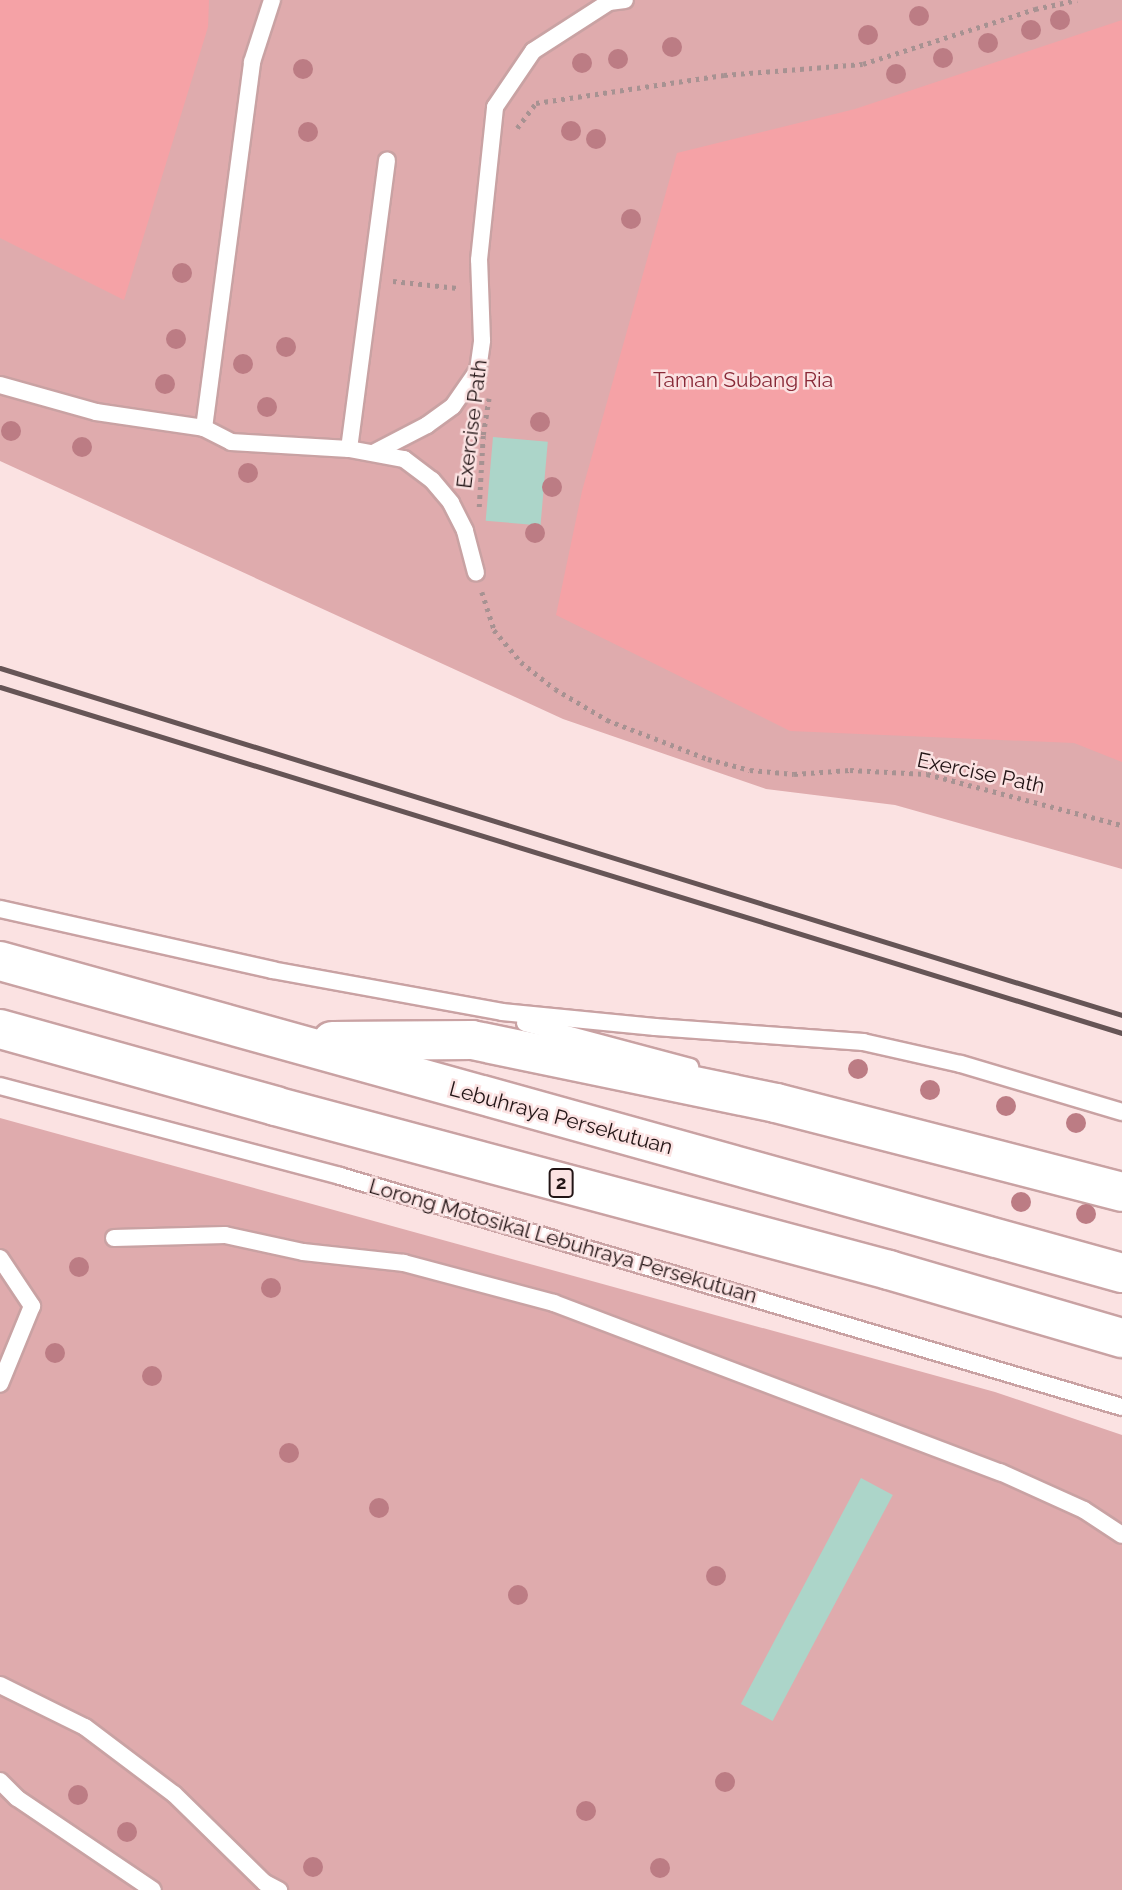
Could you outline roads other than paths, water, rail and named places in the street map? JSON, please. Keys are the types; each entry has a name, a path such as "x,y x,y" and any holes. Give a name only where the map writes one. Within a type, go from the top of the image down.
{"highway":[{"name":"Lebuhraya Persekutuan","path":"0,961 1122,1273"},
{"name":"2","path":"0,1028 275,1106 889,1270 1122,1338"},
{"path":"288,1042 472,1040 776,1103 1122,1192"}],"lane":[{"path":"204,428 252,62 272,0"},
{"path":"375,452 427,425 453,406 478,370 482,340 478,260 495,107 533,51 609,2 625,0"},
{"path":"349,449 387,160"},
{"path":"0,385 96,412 204,428 231,442 349,449 404,458 432,480 451,503 465,531 476,573"},
{"path":"0,909 272,970 502,1013 655,1027 863,1041 961,1064 1122,1112"},
{"path":"452,1003 706,1071 776,1103"},
{"name":"Lorong Motosikal Lebuhraya Persekutuan","path":"0,1086 340,1176 1122,1407"},
{"path":"114,1238 226,1234 303,1252 404,1263 554,1303 1000,1472 1084,1510 1122,1535"},
{"path":"0,1258 32,1306 0,1384"},
{"path":"0,1685 85,1727 174,1794 265,1883 278,1890"},
{"path":"0,1781 17,1798 153,1890"}],"railway":[{"path":"0,668 1122,1015"},
{"path":"0,687 1122,1033"}],"park label":[{"name":"Taman Subang Ria","path":"743,380"}]}
